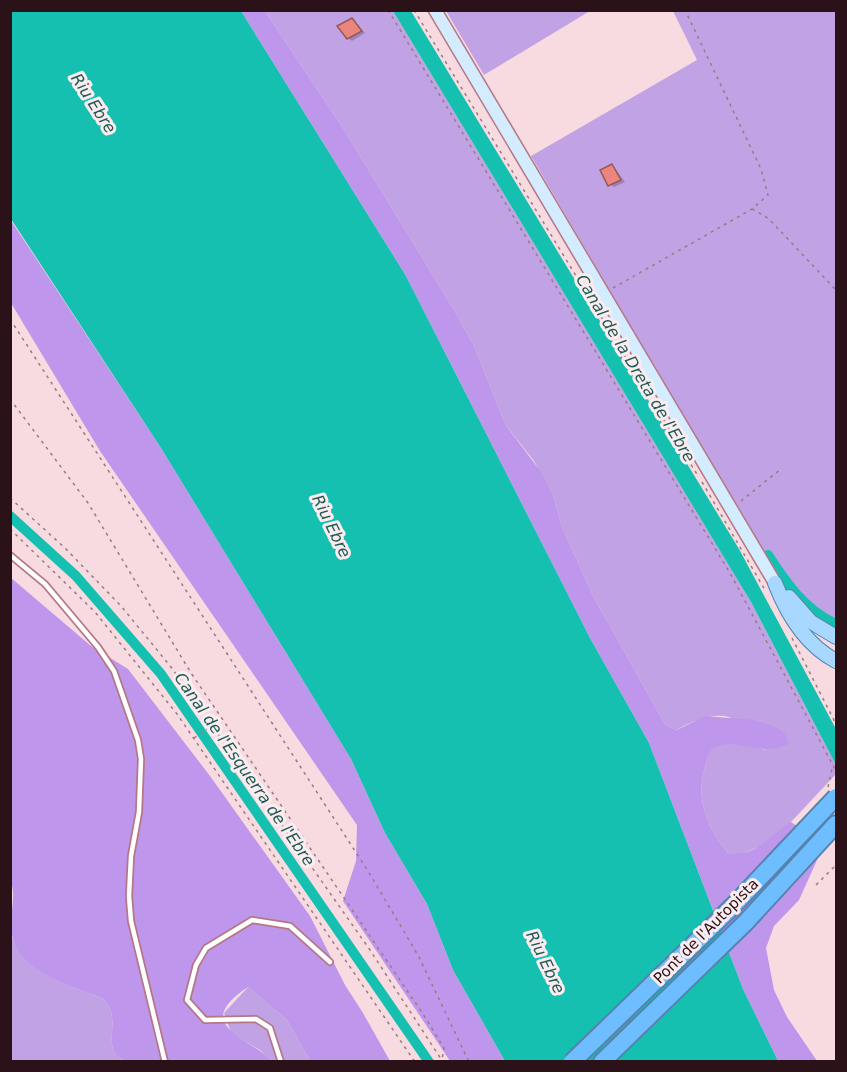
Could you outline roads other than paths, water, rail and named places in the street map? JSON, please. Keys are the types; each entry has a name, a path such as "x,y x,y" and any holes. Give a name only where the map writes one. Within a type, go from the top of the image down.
{"highway":[{"name":"Pont de l'Autopista","path":"572,1062 734,905 837,796"},
{"name":"Pont de l'Autopista","path":"602,1062 746,922 837,825"}],"main road":[{"path":"775,583 812,622 835,638 832,651 836,661"},
{"path":"775,583 801,630 818,649 836,661"}],"street":[{"path":"435,10 775,583"}],"lane":[{"path":"10,555 45,584 98,647 114,670 138,740 141,759 139,812 130,856 131,921 165,1062"},
{"path":"281,1062 270,1028 256,1018 205,1020 196,1012 187,1000 196,965 206,948 252,920 290,926 330,962"}],"water":[{"name":"Riu Ebre","path":"10,11 241,11 406,276 590,638 649,743 743,989 778,1061 505,1061 453,970 427,904 385,833 351,759 161,448 11,219"},
{"path":"393,11 411,11 739,549 836,729 836,765 751,602"}],"waterway":[{"name":"Canal de l'Esquerra de l'Ebre","path":"10,516 76,576 161,674 429,1062"},
{"path":"768,555 789,585 806,603 836,624"}],"water label":[{"name":"Canal de la Dreta de l'Ebre","path":"636,368"}]}
